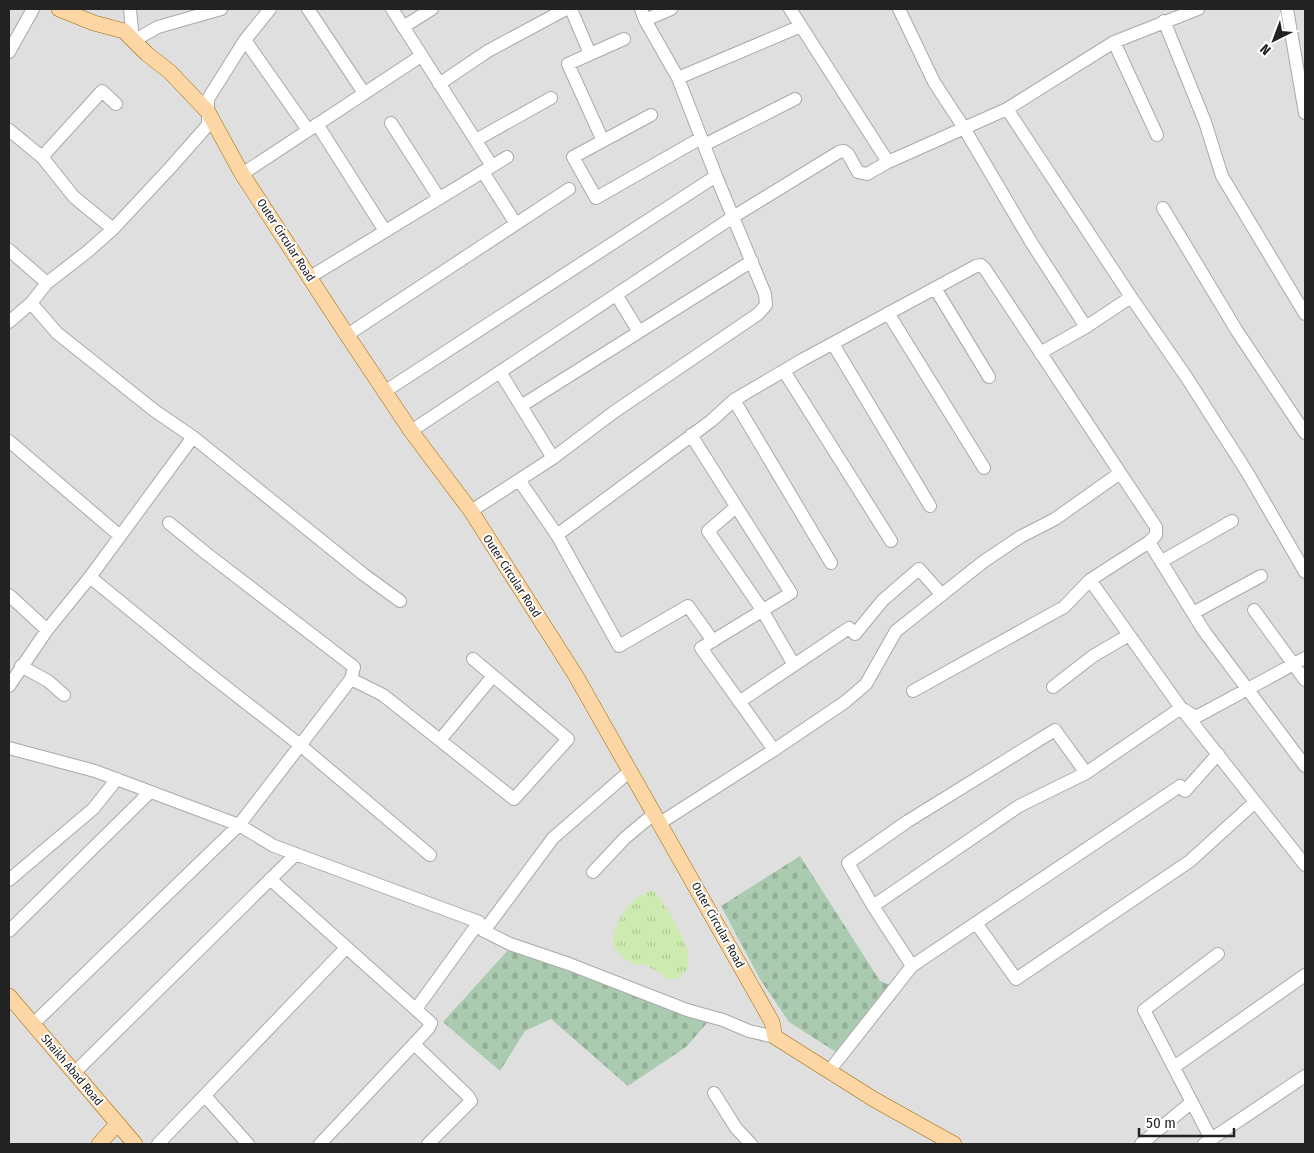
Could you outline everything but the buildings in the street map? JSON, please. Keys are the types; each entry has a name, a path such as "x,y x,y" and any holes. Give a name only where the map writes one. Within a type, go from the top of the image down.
{"main road":[{"name":"Outer Circular Road","path":"59,9 94,23 124,31 170,72 208,112 242,174 384,392 471,511 576,676 772,1022 775,1037"},
{"name":"Shaikh Abad Road","path":"9,996 135,1144"},
{"path":"775,1037 875,1100 954,1144"},
{"path":"99,1144 117,1124"}],"street":[{"path":"9,52 33,9"},
{"path":"130,9 133,41 158,27 221,9"},
{"path":"9,322 31,303 47,283 87,252 113,228 208,126 208,99 245,40 270,9"},
{"path":"308,9 364,93"},
{"path":"392,9 476,140 488,169 516,224"},
{"path":"403,27 432,9"},
{"path":"439,84 488,52 566,9"},
{"path":"571,9 590,54"},
{"path":"471,511 553,458 614,412 758,314 766,305 765,294 678,78 643,14 671,9"},
{"path":"790,9 888,162"},
{"path":"899,9 934,82 964,128 1030,242 1086,327"},
{"path":"411,431 733,218 839,152 844,151 848,154 858,172 863,174 1007,109 1114,42 1198,9"},
{"path":"1287,9 1305,113"},
{"path":"1164,21 1204,122 1222,176 1305,314"},
{"path":"678,78 801,26"},
{"path":"604,141 568,64 624,39"},
{"path":"245,40 312,127 384,231"},
{"path":"1114,42 1156,134"},
{"path":"242,174 421,56"},
{"path":"42,157 102,91 116,104"},
{"path":"476,140 551,98"},
{"path":"651,115 573,157 596,198 702,141 795,99"},
{"path":"1007,109 1187,378 1247,472 1305,572"},
{"path":"391,123 439,198"},
{"path":"9,130 42,157 74,197 113,228"},
{"path":"310,277 507,157"},
{"path":"384,392 716,176"},
{"path":"347,335 569,188"},
{"path":"1163,208 1237,332 1305,433"},
{"path":"9,250 47,283"},
{"path":"521,406 752,261"},
{"path":"557,535 711,421 734,400 935,288 981,265 1156,527 1156,535 1149,542 1090,580 1064,607 913,691"},
{"path":"935,288 989,377"},
{"path":"617,296 639,332"},
{"path":"1040,353 1086,327 1131,297"},
{"path":"31,303 57,333 155,411 193,437 363,574 400,601"},
{"path":"888,314 984,468"},
{"path":"833,344 930,506"},
{"path":"784,371 891,541"},
{"path":"500,372 553,458"},
{"path":"734,400 831,563"},
{"path":"691,435 791,593 700,648 774,750"},
{"path":"9,686 46,630 90,577 193,437"},
{"path":"9,441 120,536"},
{"path":"593,872 625,838 774,750 845,702 866,684 896,632 983,562 1020,537 1055,519 1120,473"},
{"path":"519,480 557,535 619,646 688,606 713,640"},
{"path":"736,507 708,531 762,610 794,665"},
{"path":"1162,561 1232,521"},
{"path":"33,1024 239,825 351,679 354,667 169,523"},
{"path":"1149,542 1204,631 1305,766"},
{"path":"739,702 849,628 855,634 883,600 919,569 942,595"},
{"path":"1193,613 1261,576"},
{"path":"90,577 300,745 430,855"},
{"path":"1090,580 1181,708 1305,865"},
{"path":"9,595 46,630"},
{"path":"1254,610 1305,680"},
{"path":"1053,687 1093,656 1129,635"},
{"path":"1181,708 1196,717 1305,658"},
{"path":"351,679 383,695 514,799 568,739 473,659"},
{"path":"21,666 48,681 64,695"},
{"path":"440,740 493,676"},
{"path":"873,906 1019,806 1086,773 1181,708"},
{"path":"912,966 848,863 908,821 1055,730 1086,773"},
{"path":"9,748 95,771 239,825 274,846 481,927 510,944 569,964 686,1010 723,1020 749,1031 775,1037"},
{"path":"829,1071 912,966 1180,786 1185,791 1218,754"},
{"path":"416,1009 554,838 630,771"},
{"path":"9,880 93,809 117,780"},
{"path":"9,931 150,792"},
{"path":"976,923 1016,979 1190,861 1255,802"},
{"path":"74,1073 296,854"},
{"path":"270,879 431,1023 428,1029 320,1144"},
{"path":"158,1144 346,948"},
{"path":"1218,954 1144,1010 1192,1102 1207,1142 1305,1076"},
{"path":"1174,1067 1305,975"},
{"path":"414,1044 471,1101 428,1144"},
{"path":"714,1093 736,1128 751,1144"},
{"path":"204,1096 248,1144"},
{"path":"1141,1144 1192,1102"}],"shaded area":[{"path":"9,9 1305,9 1305,1144 9,1144"}],"green space":[{"path":"800,856 880,981 894,987 839,1054 789,1022 760,979 721,906"},
{"path":"653,890 673,918 687,949 688,969 678,978 669,979 644,964 636,965 622,957 613,946 616,929 624,912 637,898"},
{"path":"509,949 707,1023 686,1047 628,1086 551,1019 525,1031 500,1071 443,1022"}]}
